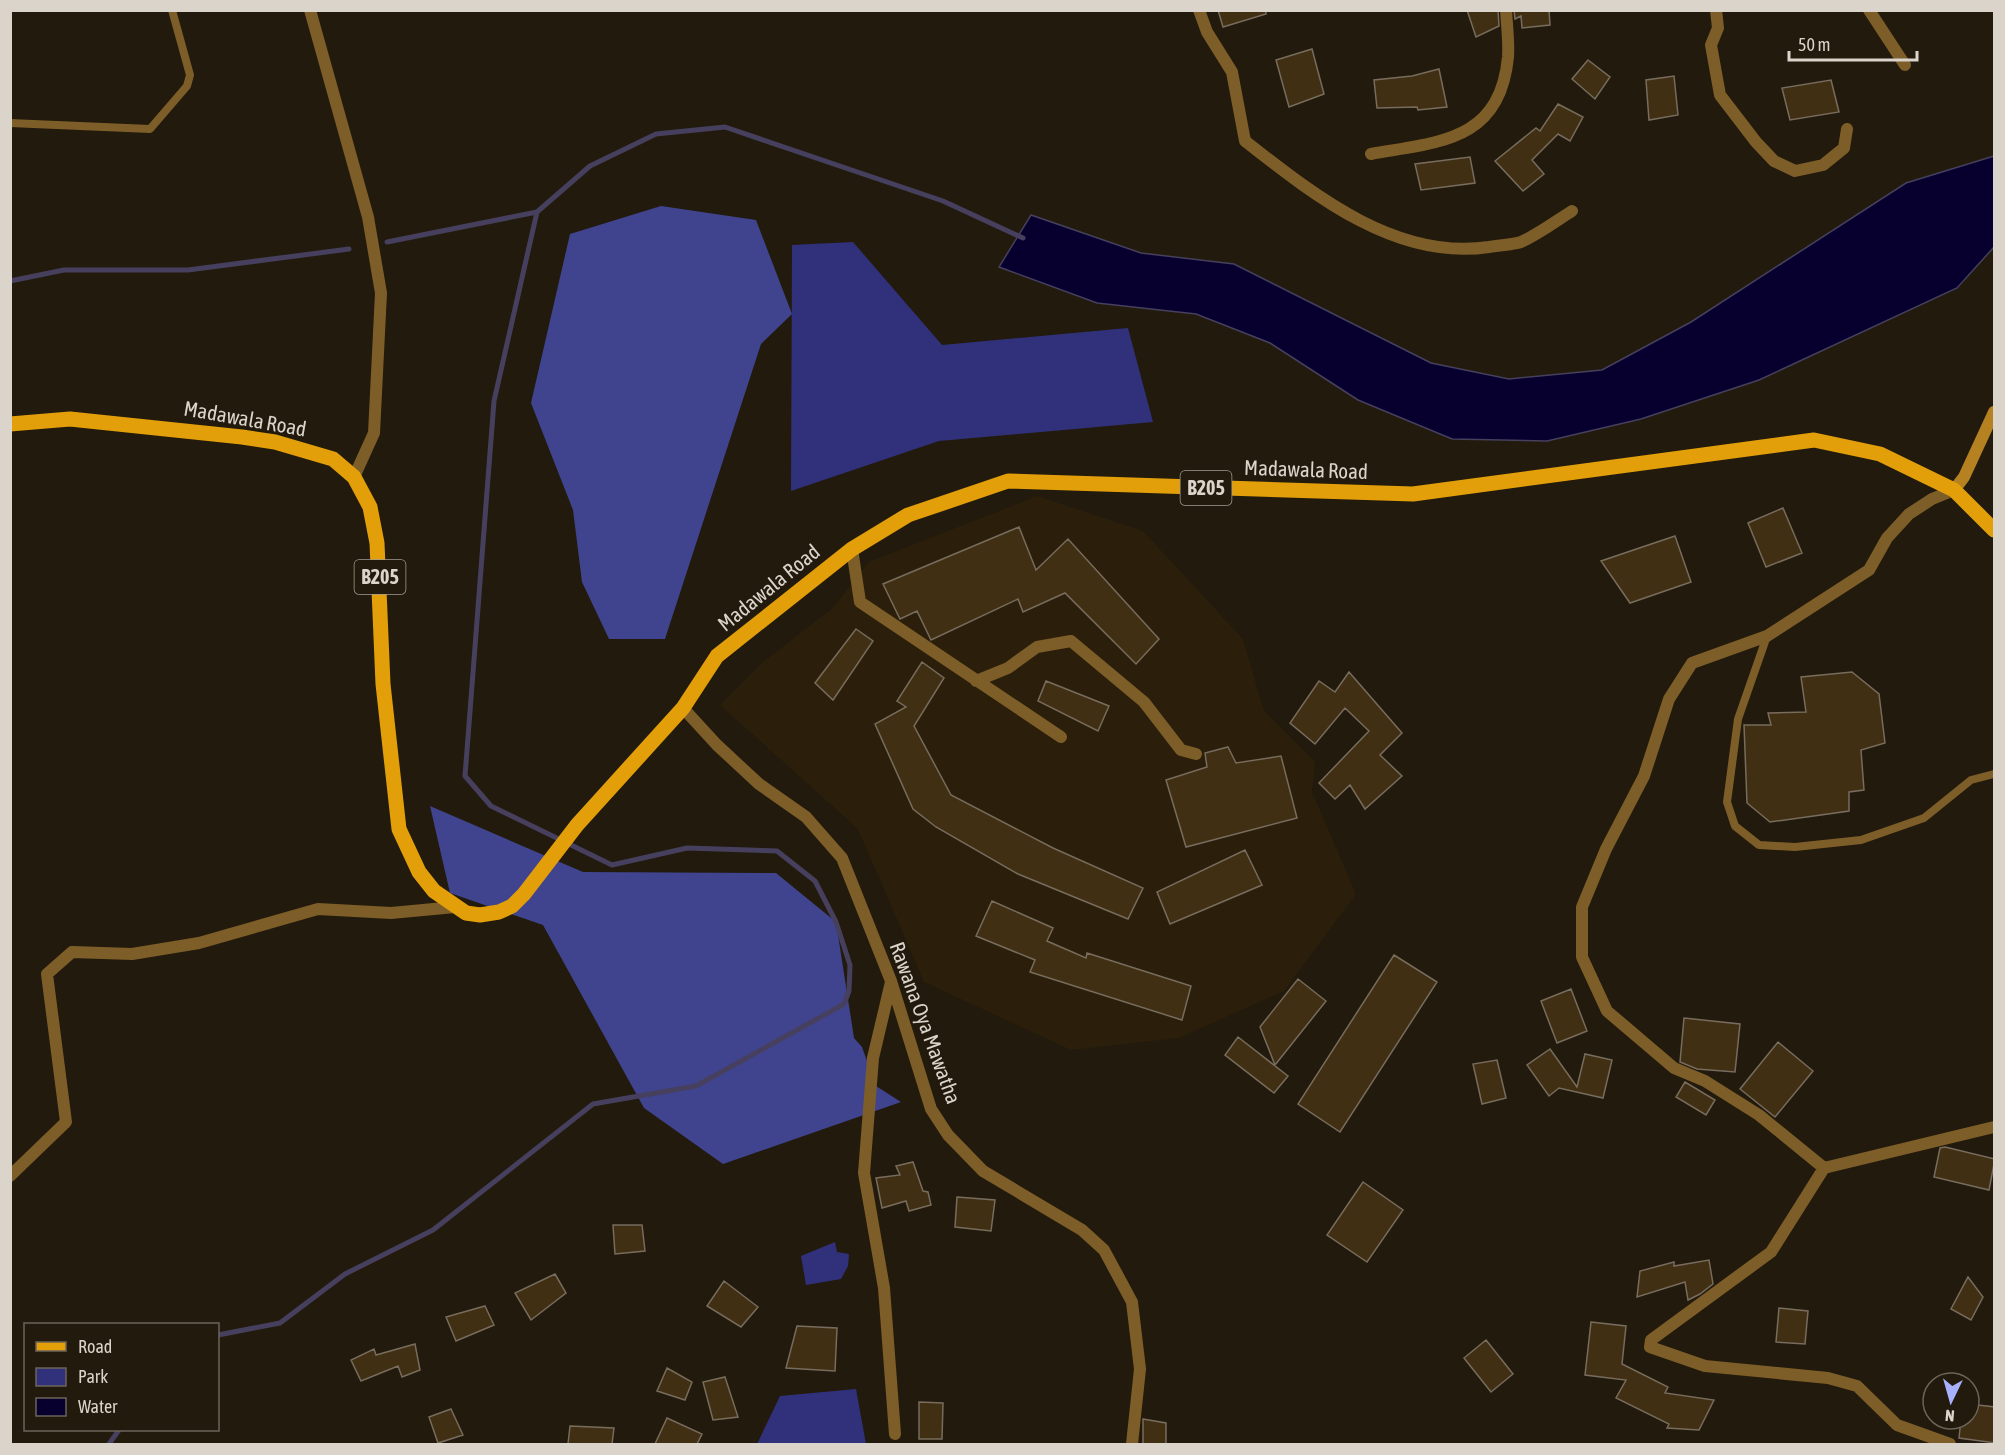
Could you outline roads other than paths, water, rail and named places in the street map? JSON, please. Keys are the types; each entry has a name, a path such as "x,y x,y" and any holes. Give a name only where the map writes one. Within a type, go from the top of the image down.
{"main road":[{"path":"1954,490 1964,477 1995,412"},
{"name":"Madawala Road","path":"10,424 70,419 180,429 264,440 333,459 354,477 370,507 377,543 383,684 399,829 419,872 434,891 466,913 480,915 499,912 512,906 577,825 683,708 717,656 852,549 908,515 1008,481 1413,494 1814,440 1880,454 1954,490 1995,530"}],"street":[{"path":"309,10 368,217 381,293 374,433 354,477"},
{"path":"1199,10 1207,32 1232,72 1245,141 1291,177 1381,233 1428,246 1474,249 1520,242 1572,211"},
{"path":"1371,154 1448,140 1482,121 1494,106 1508,58 1506,10"},
{"path":"1716,10 1718,28 1711,45 1720,95 1756,142 1774,161 1795,171 1823,165 1844,148 1847,129"},
{"path":"1869,10 1905,64"},
{"path":"1824,1168 1759,1116 1705,1081 1674,1068 1606,1011 1582,957 1582,906 1606,849 1644,776 1670,699 1692,663 1767,636 1869,570 1887,538 1909,514 1932,499 1954,490"},
{"path":"852,549 860,602 1061,737"},
{"path":"976,681 1008,668 1037,647 1071,641 1144,702 1181,750 1196,754"},
{"name":"Rawana Oya Mawatha","path":"683,708 717,745 759,784 806,817 842,858 891,981 931,1109 948,1135 983,1171 1082,1230 1104,1250 1131,1302 1140,1369 1132,1444"},
{"path":"10,1176 66,1122 47,974 72,952 132,954 199,943 318,909 391,913 455,907"},
{"path":"891,981 873,1058 864,1173 884,1288 895,1434"},
{"path":"1950,1444 1897,1425 1857,1386 1828,1378 1705,1366 1650,1347 1651,1340 1694,1306 1771,1252 1824,1168 1995,1127"}],"lane":[{"path":"10,123 150,129 187,86 190,75 172,10"},
{"path":"1767,636 1738,719 1727,802 1735,826 1759,845 1794,848 1861,840 1924,818 1971,780 1995,774"}],"water":[{"path":"1994,156 1994,247 1957,288 1759,380 1641,419 1547,441 1452,439 1358,400 1270,343 1196,314 1097,303 999,267 1031,215 1141,253 1234,264 1431,363 1509,379 1602,370 1691,322 1906,183"}],"waterway":[{"path":"219,1335 280,1323 345,1274 433,1230 593,1104 696,1086 844,1004 849,991 850,965 836,922 815,881 777,851 687,848 612,865 491,806 465,776 494,401 537,212 590,166 656,134 725,127 943,201 1023,238"},
{"path":"387,242 537,212"},
{"path":"10,281 64,270 188,270 349,249"},
{"path":"109,1444 118,1431"}]}
